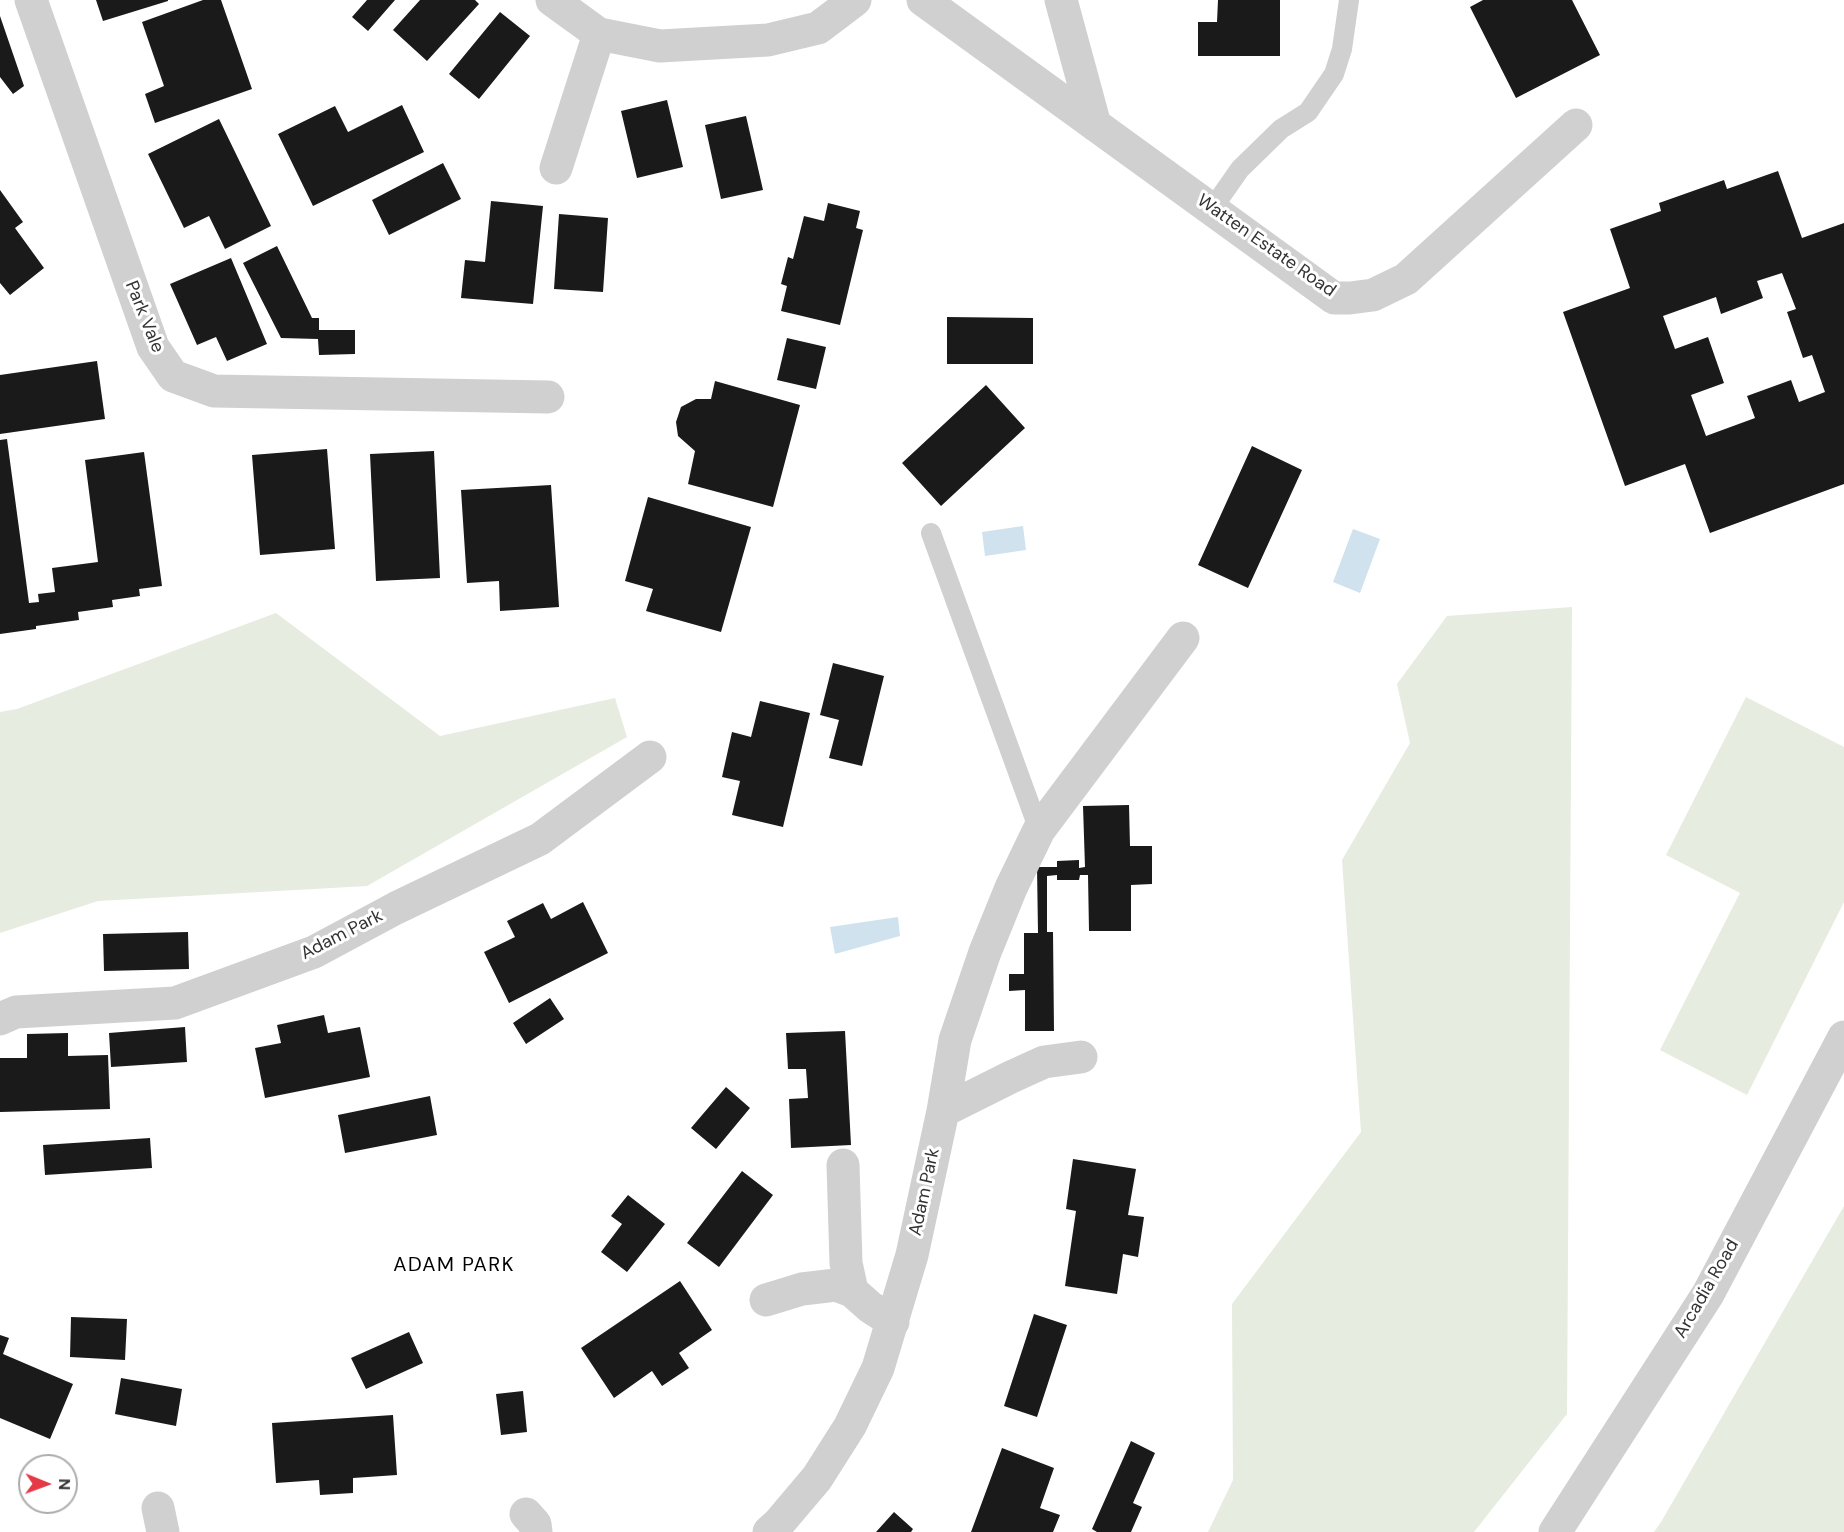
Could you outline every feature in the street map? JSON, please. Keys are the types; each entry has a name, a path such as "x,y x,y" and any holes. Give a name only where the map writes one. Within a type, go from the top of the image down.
{"street":[{"name":"Park Vale","path":"31,0 153,347 173,376 214,391 548,396"},
{"path":"552,0 599,34 660,46 768,40 818,28 855,0"},
{"name":"Watten Estate Road","path":"923,0 1334,298 1373,296 1406,279 1576,125"},
{"path":"1061,0 1095,124"},
{"path":"556,168 599,34"},
{"name":"Adam Park","path":"769,1532 817,1478 850,1426 878,1368 912,1255 956,1040 985,952 1011,888 1039,830 1183,639"},
{"name":"Adam Park","path":"0,1019 16,1012 175,1003 314,952 396,908 540,839 650,757"},
{"name":"Arcadia Road","path":"1555,1532 1708,1294 1844,1036"},
{"path":"943,1111 1044,1062 1081,1057"},
{"path":"843,1165 846,1263 852,1291"},
{"path":"766,1300 802,1289 837,1285 852,1291 870,1307 893,1322"}],"lane":[{"path":"1212,209 1240,169 1281,129 1308,112 1334,74 1342,49 1349,0"},
{"path":"931,533 1039,830"}],"shaded area":[{"path":"1572,607 1567,1414 1474,1532 1208,1532 1233,1480 1232,1304 1361,1132 1342,860 1410,743 1397,684 1447,616"},
{"path":"276,613 440,736 615,698 627,737 367,886 98,901 0,933 0,712 17,709"},
{"path":"1746,697 1844,747 1844,902 1747,1095 1660,1050 1740,893 1666,855"},
{"path":"1844,1206 1844,1532 1654,1532 1661,1522"}],"water":[{"path":"1023,526 1026,550 985,556 982,532"},
{"path":"1353,529 1380,539 1360,593 1333,582"},
{"path":"898,917 900,936 835,954 830,927"}],"building":[{"path":"96,0 168,0 168,1 103,21"},
{"path":"203,0 221,0 252,89 155,123 145,94 164,86 142,22"},
{"path":"367,0 395,0 368,31 352,17"},
{"path":"420,0 475,0 479,4 427,61 393,30"},
{"path":"1218,0 1280,0 1280,56 1198,56 1198,22 1217,22"},
{"path":"1483,0 1572,0 1600,55 1516,98 1470,7"},
{"path":"500,12 530,36 479,99 449,74"},
{"path":"0,16 24,86 13,94 0,77"},
{"path":"667,100 683,167 637,178 621,111"},
{"path":"402,105 424,152 313,206 278,134 335,106 348,132"},
{"path":"746,116 763,190 721,199 705,125"},
{"path":"219,119 271,226 225,249 209,216 184,228 148,154"},
{"path":"443,163 461,199 389,235 372,200"},
{"path":"1778,171 1802,238 1844,223 1844,484 1710,533 1685,464 1625,486 1563,312 1630,288 1610,229 1661,211 1659,203 1724,180 1727,189","holes":["1782,273 1796,309 1787,312 1803,358 1812,355 1825,392 1799,402 1791,380 1747,396 1755,418 1706,436 1691,395 1724,383 1708,337 1675,349 1663,316 1716,297 1721,314 1763,298 1757,281"]},
{"path":"0,190 23,222 15,228 44,268 10,295 0,283"},
{"path":"491,201 543,206 533,304 461,298 465,260 485,262"},
{"path":"828,203 860,211 856,228 863,230 840,325 781,311 787,286 781,284 788,257 793,259 804,216 824,221"},
{"path":"559,214 608,218 603,292 554,289"},
{"path":"277,246 312,318 319,318 319,330 355,330 355,354 319,355 318,339 281,338 243,263"},
{"path":"231,258 267,344 227,361 216,337 197,345 170,284"},
{"path":"947,317 1033,318 1033,364 947,364"},
{"path":"787,338 826,347 816,389 777,380"},
{"path":"97,361 105,419 0,434 0,375"},
{"path":"715,381 800,405 773,507 688,484 695,451 678,436 676,422 681,407 696,399 711,399"},
{"path":"986,385 1025,428 941,506 902,463"},
{"path":"7,439 29,603 39,602 38,594 55,592 52,568 98,562 85,460 144,452 162,586 139,589 140,596 112,600 113,607 78,612 79,620 0,634 0,440"},
{"path":"1252,446 1302,470 1248,588 1198,565"},
{"path":"327,449 335,549 260,555 252,455"},
{"path":"434,451 440,578 376,581 370,454"},
{"path":"551,485 559,607 500,611 499,581 467,583 461,490"},
{"path":"648,497 751,527 721,632 646,611 653,589 625,581"},
{"path":"833,663 884,676 862,766 829,758 839,720 820,715"},
{"path":"760,701 810,713 783,827 732,815 740,781 722,777 732,732 751,737"},
{"path":"1129,805 1130,846 1152,846 1152,884 1131,885 1131,931 1089,931 1088,875 1080,875 1079,880 1057,880 1057,875 1047,876 1047,932 1053,932 1054,1031 1025,1031 1025,990 1009,991 1009,974 1024,974 1024,933 1038,933 1037,867 1057,867 1057,861 1079,860 1079,868 1085,867 1083,806"},
{"path":"583,902 608,953 509,1003 484,952 515,937 507,921 543,903 551,919"},
{"path":"188,932 189,969 104,971 103,934"},
{"path":"550,998 564,1019 526,1044 513,1023"},
{"path":"324,1015 328,1033 360,1027 370,1077 265,1098 255,1048 281,1043 277,1025"},
{"path":"185,1027 187,1062 111,1067 109,1033"},
{"path":"845,1031 851,1145 791,1148 789,1099 808,1098 806,1069 788,1069 786,1033"},
{"path":"68,1033 68,1056 108,1055 110,1109 0,1112 0,1058 27,1058 27,1034"},
{"path":"726,1087 750,1108 716,1149 691,1128"},
{"path":"430,1096 437,1135 345,1153 338,1115"},
{"path":"150,1138 152,1168 45,1175 43,1145"},
{"path":"1073,1159 1136,1169 1128,1215 1144,1217 1138,1257 1123,1254 1117,1294 1065,1286 1076,1211 1066,1209"},
{"path":"742,1171 773,1195 719,1267 687,1243"},
{"path":"628,1195 665,1224 627,1272 601,1252 622,1224 611,1216"},
{"path":"680,1281 712,1330 679,1353 689,1368 662,1386 652,1371 614,1398 581,1348"},
{"path":"1034,1314 1067,1325 1037,1417 1004,1406"},
{"path":"71,1317 127,1319 125,1360 70,1357"},
{"path":"409,1332 423,1363 366,1389 351,1358"},
{"path":"0,1335 9,1338 3,1354 73,1384 50,1439 0,1418"},
{"path":"121,1378 182,1389 176,1426 115,1414"},
{"path":"523,1391 527,1432 501,1435 496,1394"},
{"path":"393,1415 397,1475 353,1478 353,1493 320,1495 319,1480 276,1483 272,1423"},
{"path":"1131,1441 1155,1453 1133,1503 1142,1507 1131,1532 1097,1532 1092,1529"},
{"path":"1002,1448 1054,1468 1040,1508 1060,1515 1053,1532 971,1532"},
{"path":"894,1512 913,1529 911,1532 876,1532"}],"district":[{"name":"ADAM PARK","path":"454,1266"}]}
